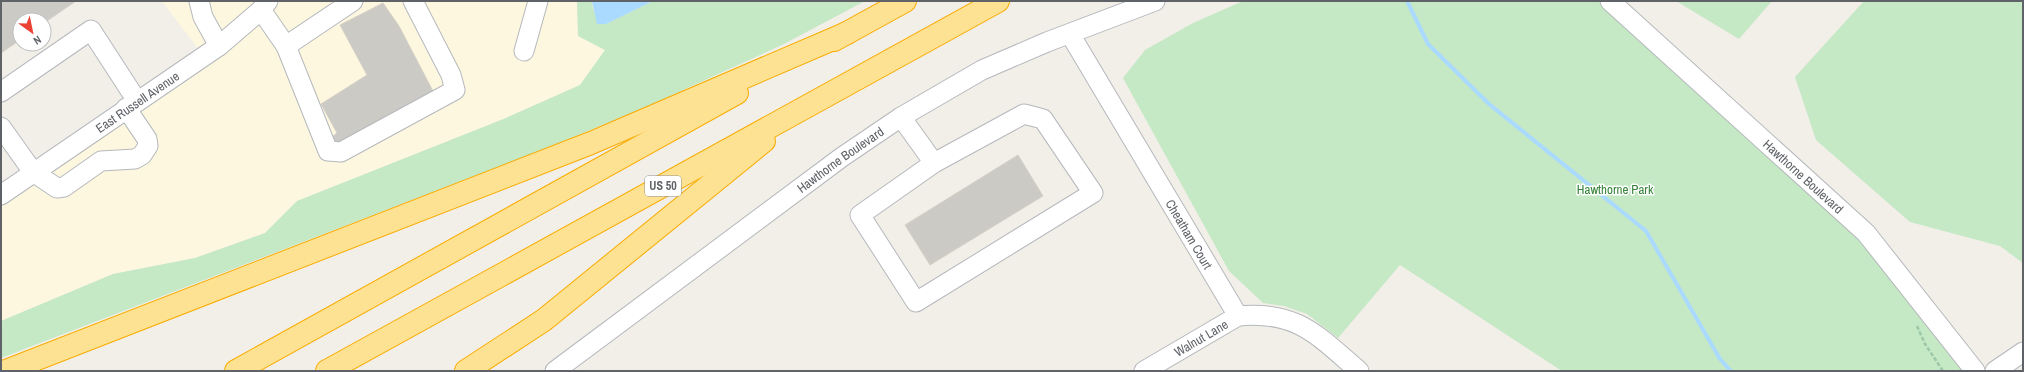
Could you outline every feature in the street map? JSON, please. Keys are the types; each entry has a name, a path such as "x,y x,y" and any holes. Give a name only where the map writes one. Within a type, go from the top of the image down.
{"highway":[{"path":"236,371 905,1"},
{"name":"US 50","path":"327,371 998,1"},
{"path":"6,371 591,143 847,33"},
{"path":"466,371 544,320 801,110"}],"street":[{"path":"199,1 203,17 219,46"},
{"path":"286,46 353,1"},
{"path":"265,6 286,46 328,151 341,152 455,90 451,75 414,1"},
{"path":"524,51 538,1"},
{"name":"Hawthorne Boulevard","path":"556,371 842,156 901,117 982,70 1155,1"},
{"name":"Hawthorne Boulevard","path":"1610,1 1866,233 1975,371"},
{"name":"East Russell Avenue","path":"1,195 132,104 219,46 265,6"},
{"path":"1,92 91,30 132,104 147,139 148,146 142,155 135,160 102,161 64,187 57,188 33,172 1,127"},
{"name":"Cheatham Court","path":"1070,34 1238,316"},
{"path":"1024,114 1043,119 1093,193 916,302 860,215 934,163 1024,114"},
{"path":"901,117 934,163"},
{"path":"1238,316 1259,314 1295,322 1325,340 1359,371"},
{"name":"Walnut Lane","path":"1144,371 1238,316"},
{"path":"1995,371 2023,352"}],"shaded area":[{"path":"162,1 268,1 200,51"},
{"path":"280,1 577,1 578,36 605,50 580,85 506,118 297,201 265,233 195,258 113,274 1,321 1,203 248,32"}],"green space":[{"path":"577,1 592,1 593,9 606,24 653,1 865,1 782,45 648,106 542,150 1,358 1,321 113,274 195,258 265,233 297,201 506,118 580,85 605,50 578,36"},
{"name":"Hawthorne Park","path":"1243,1 1613,1 1877,251 1971,371 1562,371 1400,265 1338,338 1307,314 1284,306 1263,303 1229,271 1123,78 1145,50 1193,23"},
{"path":"1676,1 1772,1 1739,39"},
{"path":"1864,1 2023,1 2023,263 2000,246 1910,222 1816,140 1795,77"}],"water":[{"path":"592,1 653,1 606,24 597,24"}],"building":[{"path":"1,1 76,1 52,18 52,12 12,12 12,45 1,53"},
{"path":"383,3 399,26 435,95 333,148 327,141 337,133 321,104 367,75 340,25"},
{"path":"1018,155 1043,196 930,265 905,225"}],"waterway":[{"path":"1407,1 1428,44 1489,104 1646,231 1720,359 1731,371"}]}
